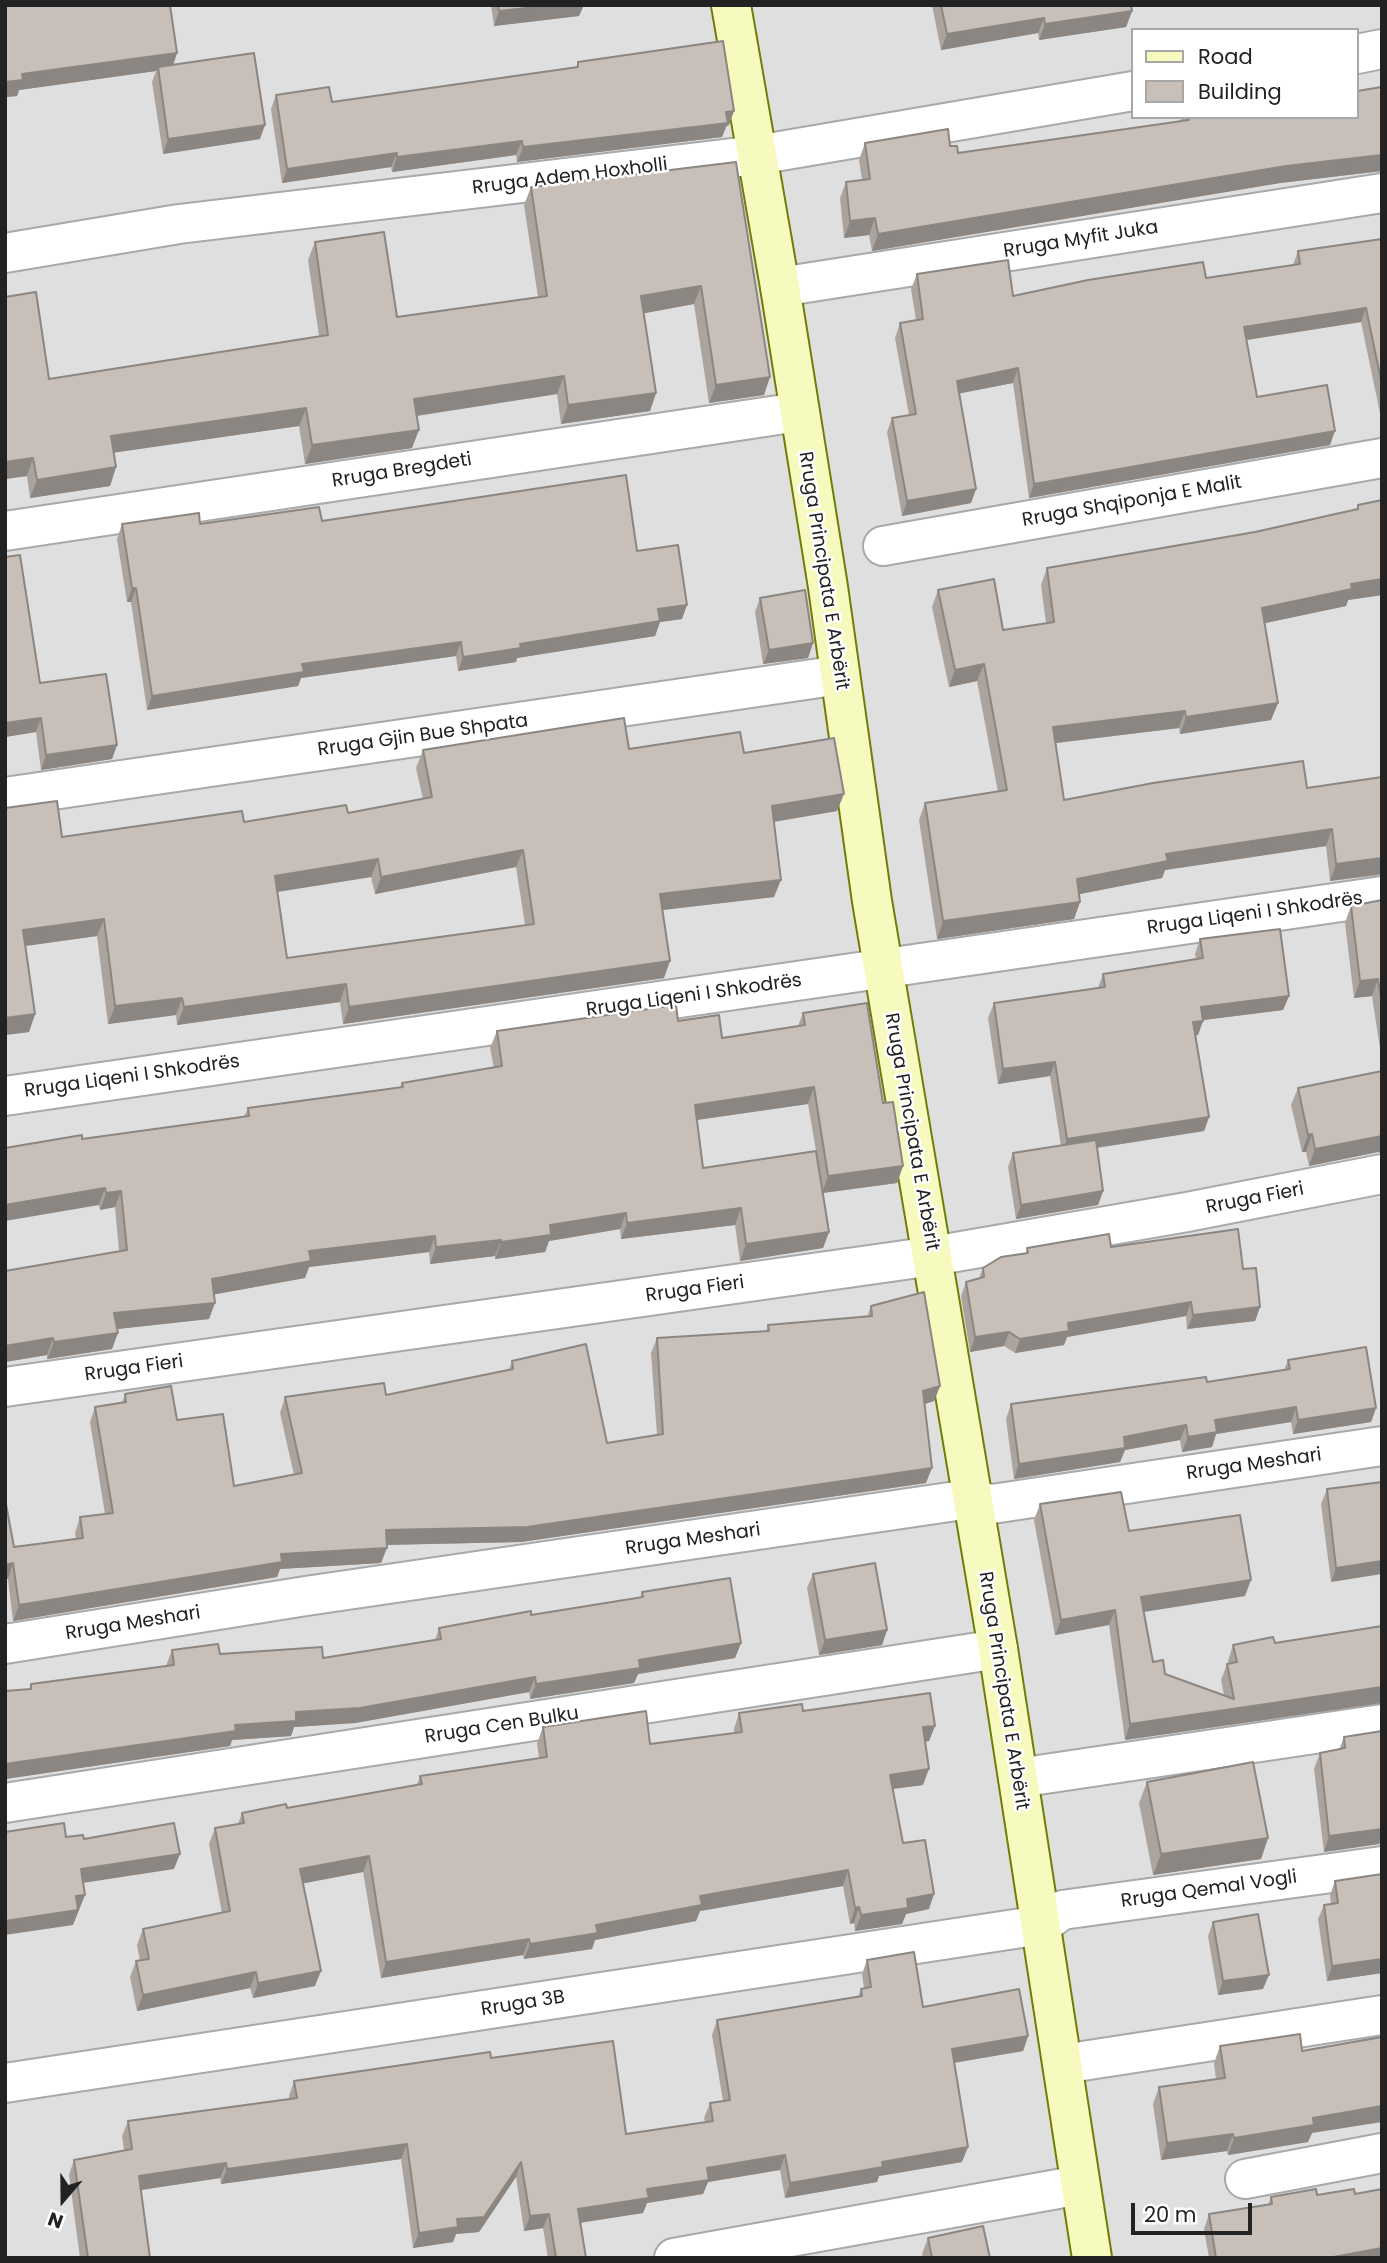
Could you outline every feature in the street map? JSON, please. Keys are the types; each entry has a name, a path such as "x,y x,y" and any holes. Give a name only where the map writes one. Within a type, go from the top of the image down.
{"street":[{"name":"Rruga Principata E Arbërit","path":"731,5 780,287 883,969 933,1256 970,1499 998,1649 1092,2258"},
{"path":"1359,54 1382,49"},
{"name":"Rruga Adem Hoxholli","path":"5,253 179,224 757,155 1132,91"},
{"name":"Rruga Myfit Juka","path":"780,287 1382,193"},
{"name":"Rruga Bregdeti","path":"5,531 799,412"},
{"name":"Rruga Shqiponja E Malit","path":"883,546 1382,458"},
{"name":"Rruga Gjin Bue Shpata","path":"5,797 840,675"},
{"name":"Rruga Liqeni I Shkodrës","path":"5,1096 1382,896"},
{"name":"Rruga Fieri","path":"5,1387 933,1256 1187,1212 1382,1174"},
{"name":"Rruga Meshari","path":"5,1644 320,1594 970,1499 992,1504 1382,1446"},
{"name":"Rruga Cen Bulku","path":"5,1803 998,1649"},
{"path":"1018,1778 1382,1724"},
{"name":"Rruga Qemal Vogli","path":"1041,1925 1062,1910 1382,1866"},
{"name":"Rruga 3B","path":"5,2083 1041,1925"},
{"path":"1063,2064 1382,2015"},
{"path":"1245,2179 1382,2152"},
{"path":"674,2258 1080,2185"}],"shaded area":[{"path":"5,5 1382,5 1382,2258 5,2258"}],"building":[{"path":"170,5 177,53 22,74 23,80 5,82 5,6"},
{"path":"498,5 554,5 499,11"},
{"path":"941,5 1131,5 1132,11 1045,24 1044,18 947,34"},
{"path":"723,41 734,111 726,112 728,123 523,147 522,141 397,157 397,153 287,169 276,95 329,87 332,102 578,67 578,62"},
{"path":"254,53 265,125 168,139 158,67"},
{"path":"1382,87 1382,155 1286,166 878,234 875,218 850,221 846,182 870,179 865,143 948,129 950,146 957,146 958,153 1189,119 1359,119 1359,91"},
{"path":"736,162 770,377 716,385 701,286 641,296 656,393 568,405 564,376 414,399 419,430 312,445 306,408 111,436 116,467 37,480 33,458 5,462 5,297 36,292 49,379 328,335 315,242 384,232 397,317 547,296 531,187"},
{"path":"1382,239 1382,385 1366,308 1244,327 1257,397 1327,385 1335,431 1034,484 1018,368 957,381 976,489 907,501 892,418 916,414 900,323 923,319 917,274 1008,260 1013,296 1088,280 1203,262 1206,278 1300,264 1298,251"},
{"path":"626,475 637,551 678,545 687,605 658,609 660,621 520,644 521,648 463,657 461,642 302,664 304,672 152,696 136,588 132,588 122,524 199,513 200,524 319,507 322,521"},
{"path":"1382,500 1382,579 1351,584 1352,589 1262,608 1278,703 1186,717 1185,711 1053,727 1064,800 1153,783 1303,761 1307,788 1382,777 1382,858 1336,864 1332,829 1166,854 1168,861 1077,879 1080,902 943,921 925,803 1007,790 984,664 955,670 938,590 994,579 1003,630 1054,622 1047,568 1255,532 1358,509 1358,505"},
{"path":"20,555 40,683 106,674 117,745 46,755 41,718 5,723 5,557"},
{"path":"805,590 813,643 769,650 760,598"},
{"path":"624,718 629,749 740,732 744,753 834,738 844,794 772,806 781,880 660,894 670,961 349,1007 346,984 184,1007 182,998 115,1006 104,919 23,930 35,1014 5,1018 5,808 57,801 62,837 242,811 244,822 346,805 348,813 432,797 423,750","holes":["523,850 534,924 287,958 275,876 378,859 381,877"]},
{"path":"1382,900 1382,1004 1378,979 1360,981 1351,906"},
{"path":"1280,929 1289,996 1201,1007 1203,1021 1193,1022 1209,1117 1067,1139 1055,1062 1003,1069 994,1003 1105,987 1103,974 1203,958 1200,939"},
{"path":"867,1003 883,1103 893,1102 903,1166 828,1176 814,1087 695,1105 703,1168 816,1151 829,1232 746,1244 741,1208 627,1223 626,1213 550,1225 551,1235 501,1242 436,1247 435,1236 309,1251 311,1261 212,1279 215,1303 114,1313 118,1333 54,1342 53,1338 5,1346 5,1271 127,1250 121,1191 106,1193 105,1188 5,1205 5,1148 82,1135 82,1139 249,1116 248,1108 403,1087 402,1083 502,1066 497,1031 676,1005 678,1021 719,1015 722,1038 805,1025 803,1013"},
{"path":"1382,1071 1382,1136 1315,1149 1312,1134 1308,1135 1298,1088"},
{"path":"1096,1140 1103,1191 1021,1205 1013,1153"},
{"path":"1238,1229 1243,1269 1256,1268 1260,1307 1193,1315 1191,1302 1068,1323 1069,1331 1020,1339 1009,1332 975,1337 966,1282 984,1277 983,1268 1001,1257 1028,1253 1027,1248 1109,1234 1111,1247"},
{"path":"924,1292 940,1386 923,1391 932,1468 527,1527 386,1530 387,1548 281,1554 282,1562 19,1605 13,1563 5,1565 5,1499 14,1547 83,1538 80,1517 113,1513 95,1407 126,1402 125,1394 171,1386 177,1420 223,1414 234,1486 302,1473 285,1397 384,1383 386,1395 513,1369 512,1361 586,1344 607,1443 663,1434 657,1338 769,1331 768,1325 872,1316 871,1306"},
{"path":"1366,1347 1376,1408 1298,1420 1296,1407 1215,1420 1217,1432 1188,1437 1186,1425 1124,1437 1125,1448 1019,1464 1011,1404 1206,1377 1207,1382 1290,1369 1288,1360"},
{"path":"1382,1482 1382,1561 1336,1568 1327,1489"},
{"path":"1121,1492 1129,1531 1240,1515 1251,1580 1141,1597 1153,1662 1163,1660 1165,1674 1234,1699 1227,1664 1237,1662 1233,1645 1273,1637 1275,1643 1382,1626 1382,1687 1130,1724 1115,1610 1061,1620 1040,1504"},
{"path":"875,1563 887,1630 825,1640 813,1574"},
{"path":"730,1578 741,1643 639,1660 640,1668 536,1684 535,1677 360,1708 296,1712 296,1721 235,1725 236,1731 5,1764 5,1691 31,1689 31,1684 174,1665 172,1650 218,1644 220,1654 322,1647 323,1658 441,1639 439,1628 531,1611 531,1615 643,1597 642,1592"},
{"path":"930,1693 935,1726 923,1727 929,1769 890,1775 903,1843 925,1840 934,1894 907,1899 908,1908 861,1915 859,1907 855,1908 848,1870 700,1896 702,1905 596,1925 598,1933 530,1944 529,1939 386,1962 369,1856 300,1869 321,1971 258,1983 256,1972 143,1995 136,1961 149,1959 143,1929 230,1911 215,1828 244,1823 242,1813 286,1804 287,1808 422,1784 420,1776 547,1757 543,1727 646,1711 650,1744 742,1732 739,1713 802,1704 803,1711"},
{"path":"1382,1731 1382,1829 1329,1836 1320,1753 1345,1748 1344,1737"},
{"path":"1253,1762 1268,1838 1161,1854 1147,1782"},
{"path":"64,1823 66,1837 83,1835 84,1839 174,1823 180,1854 81,1869 85,1895 76,1896 78,1910 5,1921 5,1832"},
{"path":"1382,1874 1382,1959 1332,1966 1324,1905 1338,1903 1335,1881"},
{"path":"1258,1914 1269,1975 1223,1981 1213,1922"},
{"path":"914,1952 923,2007 1019,1989 1028,2036 952,2049 968,2147 882,2162 883,2167 790,2183 785,2155 707,2168 709,2180 647,2189 649,2198 578,2209 586,2258 556,2258 549,2214 530,2216 521,2162 484,2217 457,2219 458,2227 419,2233 407,2144 227,2169 226,2163 139,2176 150,2258 88,2258 74,2160 132,2149 128,2121 297,2098 294,2081 490,2052 491,2058 613,2041 626,2134 713,2121 710,2103 730,2100 717,2020 862,1996 861,1989 871,1987 867,1960"},
{"path":"1300,2034 1302,2051 1382,2037 1382,2106 1313,2118 1314,2125 1234,2138 1233,2134 1167,2143 1159,2087 1225,2078 1220,2046"},
{"path":"1316,2189 1317,2195 1354,2189 1355,2194 1382,2189 1382,2248 1328,2258 1216,2258 1209,2214 1272,2204 1271,2197"},
{"path":"983,2226 990,2258 932,2258 928,2238"}]}
